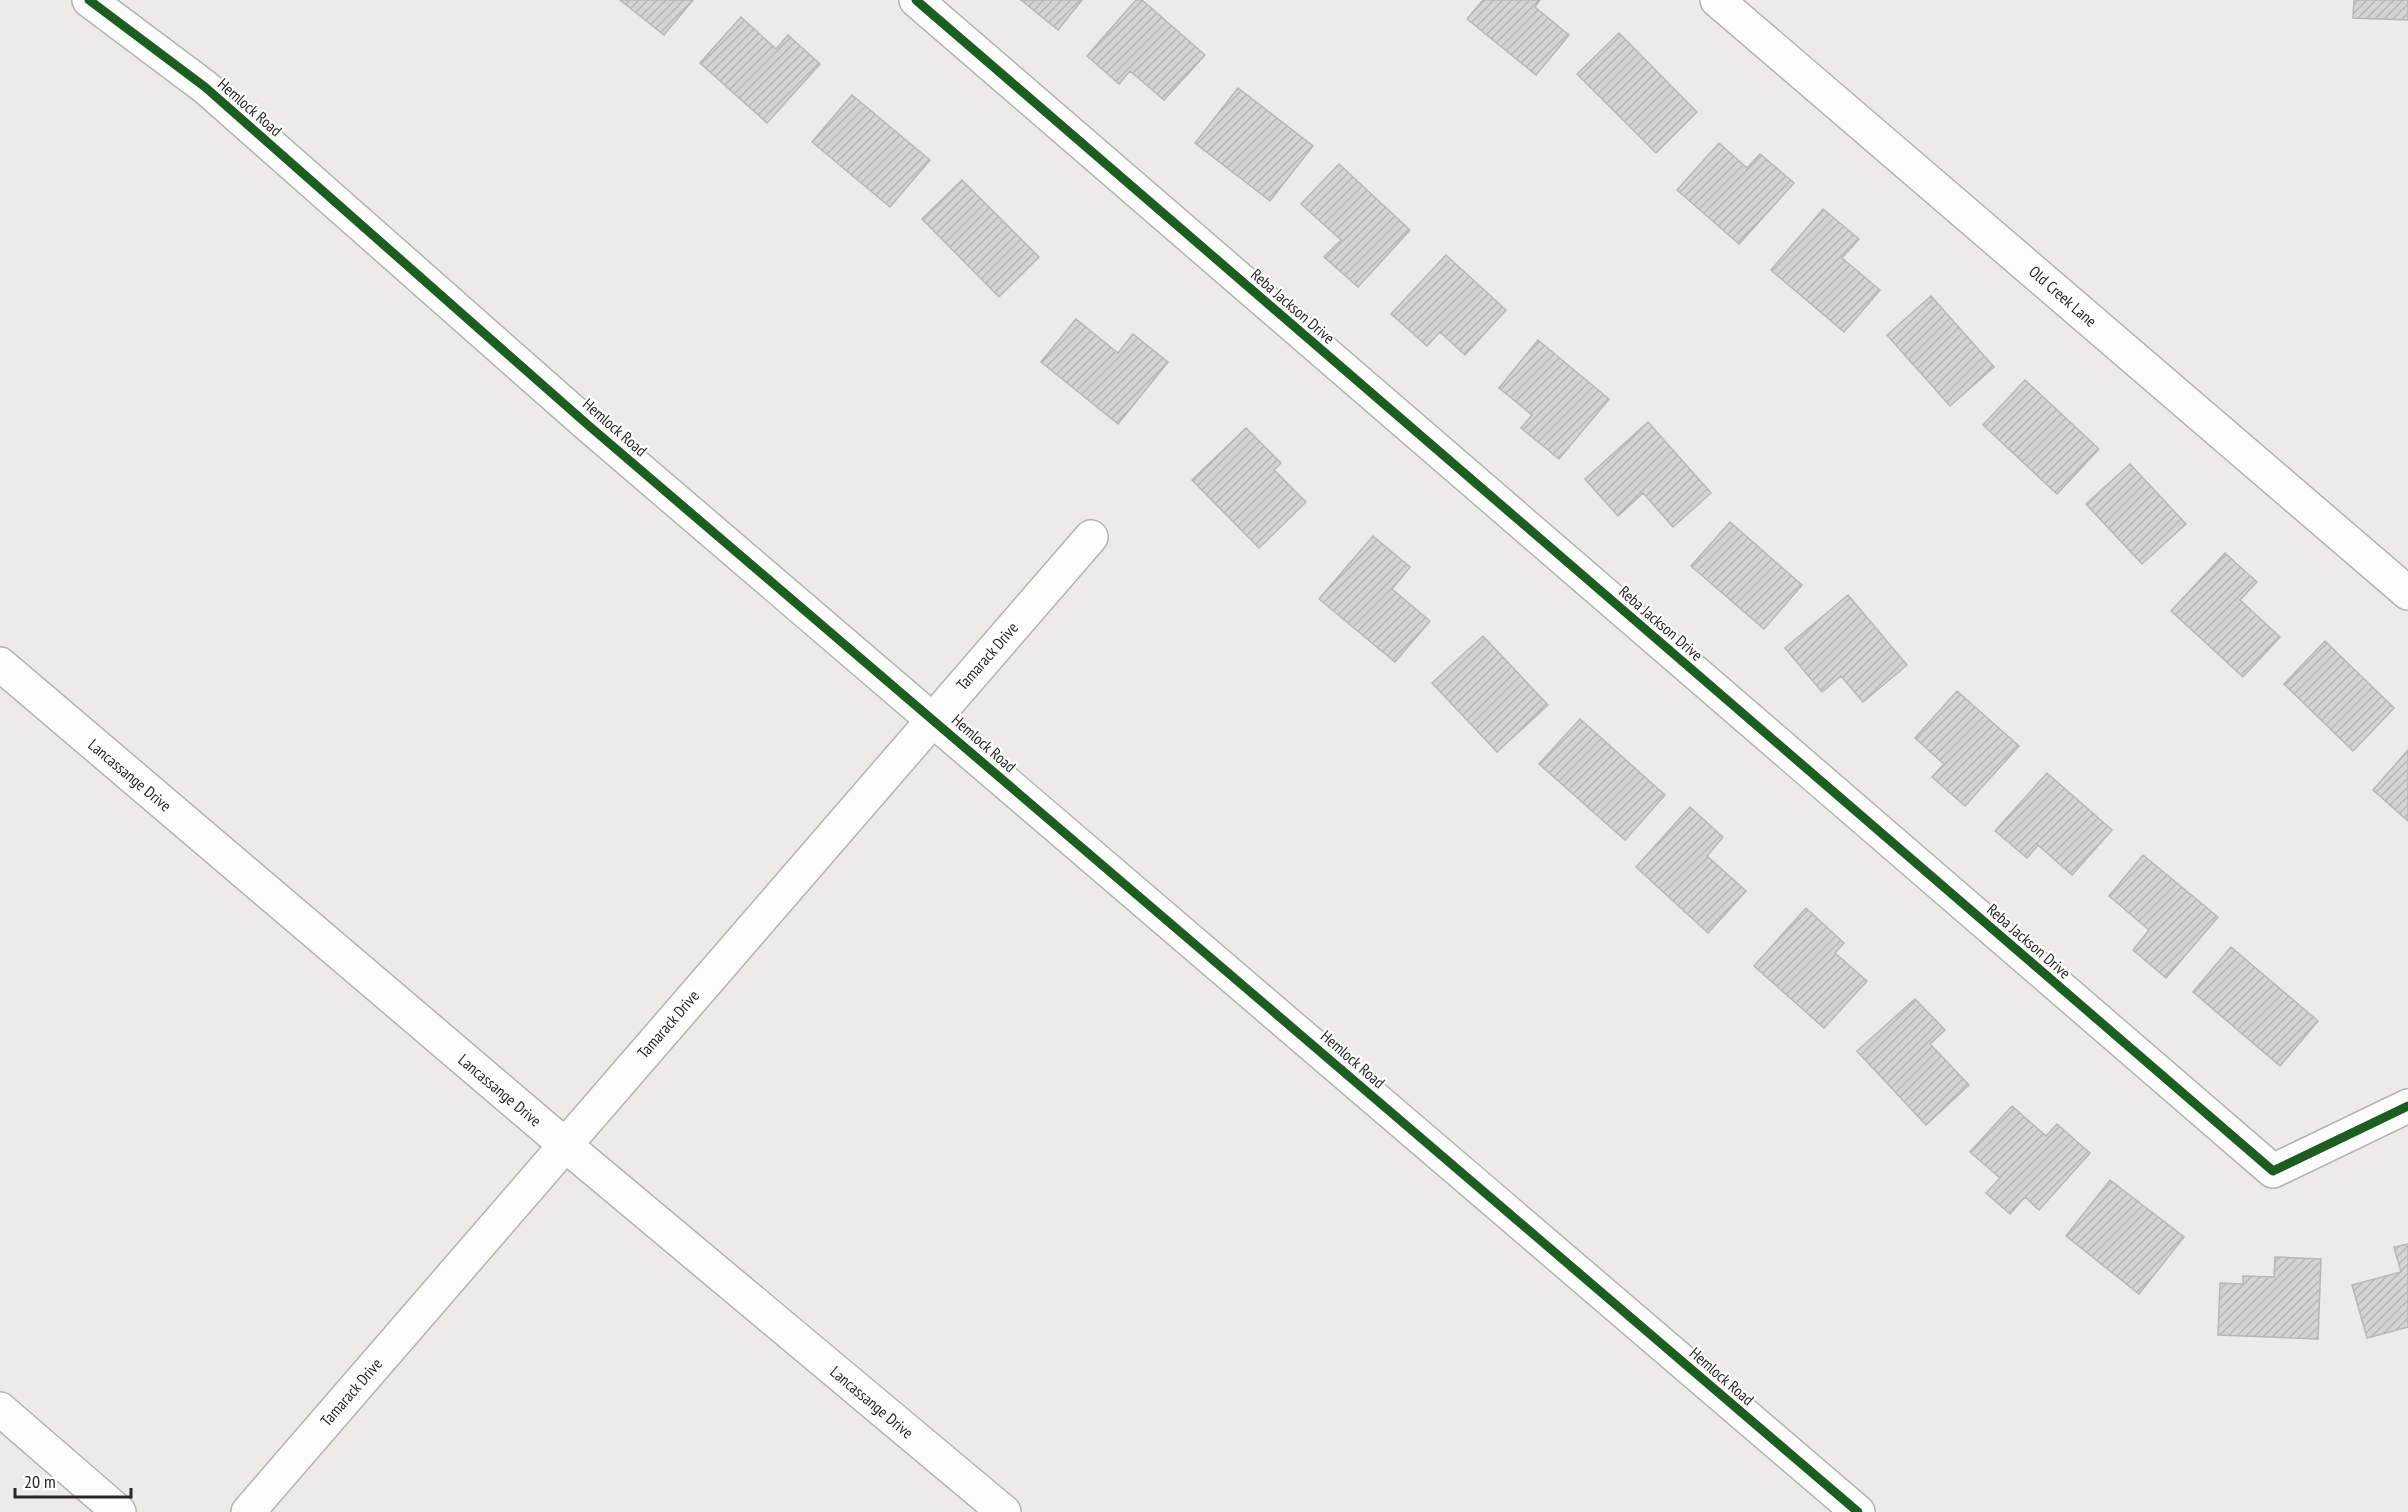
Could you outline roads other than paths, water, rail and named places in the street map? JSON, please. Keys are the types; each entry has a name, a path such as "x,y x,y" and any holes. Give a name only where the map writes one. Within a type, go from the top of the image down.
{"street":[{"name":"Hemlock Road","path":"89,0 205,87 588,424 1858,1512"},
{"name":"Reba Jackson Drive","path":"916,0 2273,1172 2408,1106"},
{"name":"Old Creek Lane","path":"1717,0 2408,593"},
{"name":"Tamarack Drive","path":"248,1512 1091,537"},
{"name":"Lancassange Drive","path":"0,664 564,1144 1004,1512"},
{"path":"0,1410 118,1512"}]}
